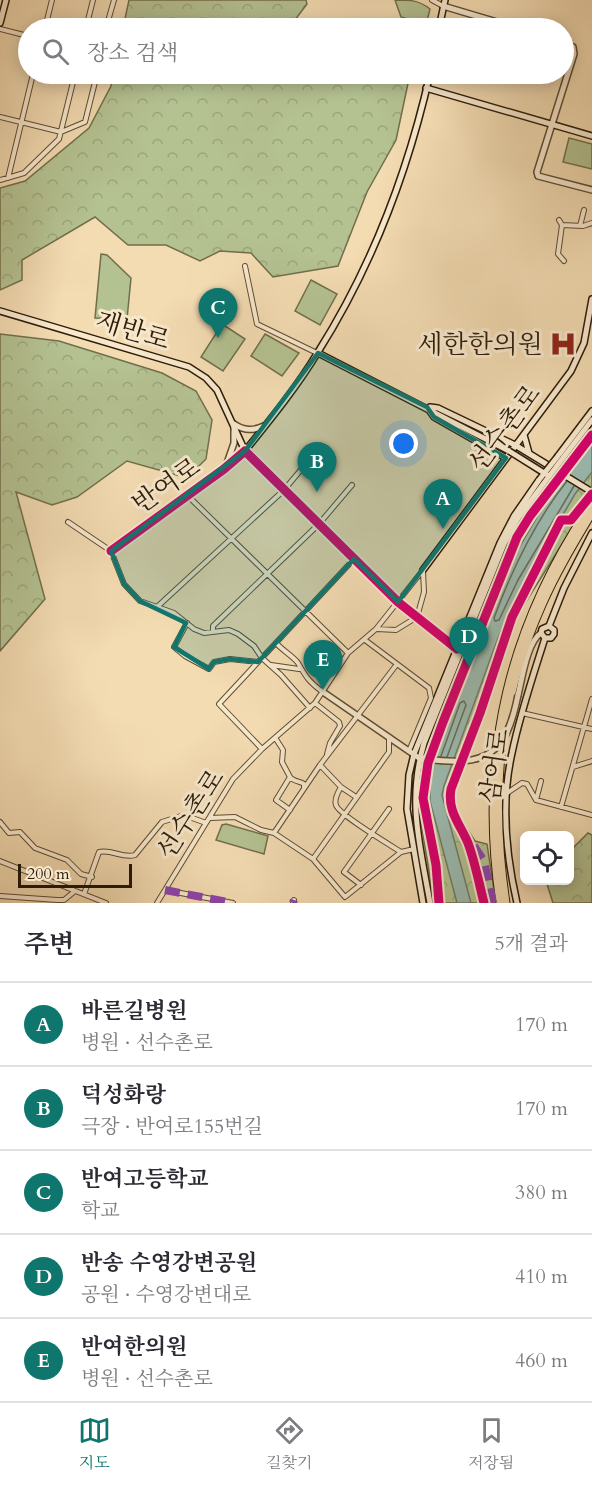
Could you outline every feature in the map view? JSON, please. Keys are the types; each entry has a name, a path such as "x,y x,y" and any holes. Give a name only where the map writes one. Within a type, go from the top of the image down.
{"highway":[{"path":"500,903 492,827 493,788 499,730 506,696 525,630 540,594 591,508"},
{"path":"506,903 497,812 502,742 507,716 520,662 538,612 591,508"}],"main road":[{"path":"0,23 6,0"},
{"path":"441,18 444,3 488,18"},
{"name":"반여로","path":"111,551 188,496 245,451 318,353 368,263 405,164 427,84"},
{"path":"565,84 538,175 592,190"},
{"path":"426,88 592,136"},
{"name":"선수촌로","path":"423,570 572,371 584,343 592,299"},
{"name":"재반로","path":"0,310 189,367 206,378 217,390 245,451"},
{"path":"318,353 509,451 547,475"},
{"path":"430,409 438,408 515,445 589,490"},
{"path":"430,409 435,417 506,458"},
{"path":"423,903 407,809 414,754 500,543 514,516 547,475 592,411"},
{"path":"560,457 592,420"},
{"path":"234,424 241,429 256,430 266,425"},
{"path":"224,469 234,443 234,424"},
{"path":"524,434 528,453"},
{"path":"430,903 415,812 414,754 431,724 504,544 542,481"},
{"path":"549,626 564,588 592,533"},
{"path":"323,692 414,754 426,759 469,761 489,753 499,745 511,726 534,640 543,636 551,638 554,630 549,626 543,627 543,636"},
{"name":"삼어로","path":"517,903 511,877 506,811 507,793 511,755 543,636"}],"street":[{"path":"48,18 52,0"},
{"path":"88,18 93,0"},
{"path":"109,18 114,0"},
{"path":"432,0 444,3"},
{"path":"0,29 18,34"},
{"path":"8,178 30,84"},
{"path":"0,180 24,173 59,139 73,84"},
{"path":"0,117 61,132 85,122 94,84"},
{"path":"580,226 584,210"},
{"path":"564,261 558,254 560,223 580,226 592,224"},
{"path":"244,266 257,324 318,353"},
{"path":"245,451 398,602 457,649"},
{"path":"157,607 284,490 310,459"},
{"path":"213,631 213,626 319,524 352,485"},
{"path":"188,496 348,653"},
{"path":"68,522 111,551 124,584 140,601 174,614 194,629 204,633 229,630 238,634 254,646 260,660"},
{"path":"262,749 219,704 354,559"},
{"path":"376,629 396,630 417,617 424,592 423,570"},
{"name":"선수촌로","path":"157,903 233,779 262,749 315,703 348,653 366,640 376,629 423,570"},
{"path":"187,623 174,647 209,669 214,662 230,659 260,660 271,665 299,669"},
{"path":"366,640 429,688 431,699 414,754"},
{"path":"276,643 297,662 299,669 309,682 323,692"},
{"path":"274,833 320,765 397,664"},
{"path":"271,665 310,708"},
{"path":"561,807 592,699"},
{"path":"315,703 339,722 340,726 330,743 327,756"},
{"path":"522,713 592,729"},
{"path":"312,859 389,752 389,737"},
{"path":"276,739 283,750 282,762 290,777 304,784 304,788"},
{"path":"573,767 592,761"},
{"path":"320,765 341,787 356,797"},
{"path":"290,777 276,800 290,810"},
{"path":"536,800 541,781"},
{"path":"507,793 522,783 527,784 536,800 592,815"},
{"path":"341,787 336,805 371,833 401,852"},
{"path":"361,885 344,872 389,809"},
{"path":"84,894 92,877 99,852 135,855 162,822 184,815 206,823"},
{"path":"209,818 235,817 261,830 274,833 312,859 342,895 347,896 401,852 414,849"},
{"path":"0,822 9,832 20,831 35,848 67,860 81,874 92,877"},
{"path":"0,861 106,903"},
{"path":"165,890 233,903"},
{"path":"0,896 64,900 75,891"}],"highlighted area":[{"path":"318,353 427,407 434,417 506,458 398,602 354,559 258,662 230,659 214,662 209,669 174,647 186,623 140,601 124,584 111,551 245,451"}],"green space":[{"path":"129,0 306,0 307,4 296,18 125,18"},
{"path":"395,0 414,1 430,9 428,18 401,17"},
{"path":"111,84 408,84 396,140 367,192 338,266 273,277 251,253 220,251 200,261 166,245 128,245 95,217 22,260 22,280 0,290 0,188 25,181 89,128"},
{"path":"569,138 592,144 592,169 563,162"},
{"path":"101,254 107,255 131,278 127,319 95,318"},
{"path":"311,280 337,294 320,325 295,311"},
{"path":"222,324 245,339 223,371 201,357"},
{"path":"0,334 59,341 162,373 196,391 212,420 206,459 187,478 127,461 77,497 52,505 16,492 45,599 0,651"},
{"path":"265,334 299,353 282,376 251,356"},
{"path":"592,430 592,496 519,613 504,647 453,795 454,809 475,841 487,844 496,903 434,903 420,816 422,767 510,542 526,514"},
{"path":"226,824 268,836 264,854 216,840 222,825"},
{"path":"588,833 592,835 592,903 553,903 547,885 574,885 574,847"}],"water":[{"path":"592,440 592,472 575,494 523,583 498,638 444,786 442,795 471,903 457,903 430,801 430,777 436,754 495,598 514,556 556,485"}],"marked path":[{"path":"474,846 484,861 493,903"},
{"path":"165,890 233,903"}],"cycle path":[{"path":"439,903 436,865 423,798 428,763 517,537 530,516 592,435"},
{"path":"111,551 224,469 245,451 398,602 457,649"},
{"path":"484,903 468,843 453,811 451,789 480,713 512,617 561,520 571,520 592,494"}],"place":[{"name":"반여고등학교","path":"218,338"},
{"name":"세한한의원","path":"563,344"},
{"name":"덕성화랑","path":"317,492"},
{"name":"바른길병원","path":"443,529"},
{"name":"반송 수영강변공원","path":"469,667"},
{"name":"반여한의원","path":"323,690"}]}
